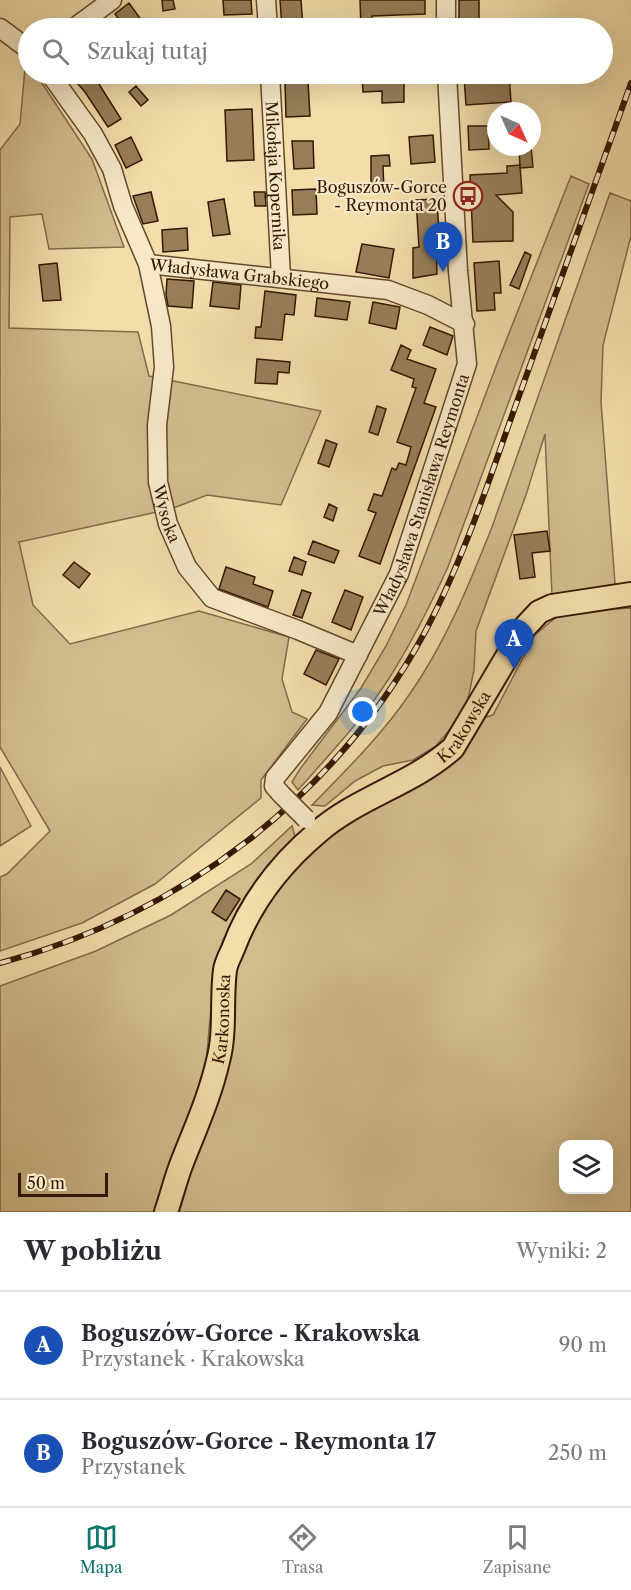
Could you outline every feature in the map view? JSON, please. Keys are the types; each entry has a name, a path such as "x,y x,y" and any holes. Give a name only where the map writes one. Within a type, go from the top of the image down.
{"main road":[{"name":"Krakowska","path":"310,831 430,767 453,748 524,628 539,612 552,606 631,594"},
{"name":"Karkonoska","path":"166,1212 182,1162 208,1100 219,1058 225,968 237,937 258,899 310,831"}],"street":[{"path":"88,18 112,0"},
{"path":"266,0 267,18"},
{"path":"446,0 446,18"},
{"path":"0,28 18,42"},
{"name":"Władysława Grabskiego","path":"57,84 93,134 112,169 123,206 148,264 388,290 428,305 465,324"},
{"name":"Mikołaja Kopernika","path":"271,84 281,277"},
{"name":"Władysława Stanisława Reymonta","path":"310,831 274,786 275,778 328,713 399,574 467,364 465,324 458,271 448,84"},
{"name":"Wysoka","path":"148,264 161,326 164,367 157,425 158,482 168,524 187,567 212,598 358,655"}],"shaded area":[{"path":"24,84 43,84 92,159 124,247 49,249 42,214 10,217 9,328 138,332 149,376 321,411 281,505 207,495 171,509 19,542 33,605 70,644 199,611 289,637 282,679 292,712 307,719 261,780 261,798 155,884 82,923 0,951 0,877 7,874 50,831 0,747 0,150 20,124"},
{"path":"571,176 589,184 448,567 405,653 378,695 298,790 292,782 361,688 386,646 406,605"},
{"path":"610,193 631,201 631,236 603,345 601,402 617,609 631,608 631,1212 178,1212 212,1106 232,970 260,910 313,847 479,719 493,715 535,635 555,618 552,596 545,434 526,495 476,631 474,670 468,699 455,723 436,746 413,760 383,766 355,781 325,806 312,805 375,739 422,676 455,614 492,527"},
{"path":"0,767 31,826 0,846"},
{"path":"292,826 295,837 251,888 223,940 212,997 205,1074 176,1147 156,1212 0,1212 0,986 96,951 171,915 251,864"}],"building":[{"path":"162,0 173,0 175,9 163,11"},
{"path":"223,0 251,0 252,14 224,15"},
{"path":"280,0 301,0 302,18 281,18"},
{"path":"360,0 425,0 425,14 361,18"},
{"path":"459,0 479,0 479,18 459,18"},
{"path":"129,3 140,18 118,18 115,14"},
{"path":"78,84 99,84 121,119 108,127"},
{"path":"285,84 308,84 310,116 286,117"},
{"path":"363,84 404,84 404,102 382,103 382,91 363,92"},
{"path":"465,84 510,84 511,102 466,105"},
{"path":"136,86 148,100 141,106 129,92"},
{"path":"252,109 254,160 227,161 225,110"},
{"path":"468,126 487,126 487,149 469,150"},
{"path":"433,135 435,162 411,164 409,137"},
{"path":"131,137 142,160 126,168 115,145"},
{"path":"292,141 313,141 314,168 294,169"},
{"path":"389,155 390,166 383,166 384,192 371,193 371,156"},
{"path":"519,156 532,156 533,167 520,168"},
{"path":"520,165 522,193 496,195 513,212 513,241 473,242 470,175 507,173 507,166"},
{"path":"316,189 317,214 293,215 292,190"},
{"path":"151,192 158,221 143,224 133,196"},
{"path":"254,192 265,192 266,206 255,206"},
{"path":"224,199 230,234 213,236 208,202"},
{"path":"437,199 439,234 436,235 437,274 413,278 413,248 419,247 416,200"},
{"path":"187,228 188,250 163,252 162,230"},
{"path":"362,244 394,249 389,278 356,272"},
{"path":"525,252 531,255 519,289 510,285"},
{"path":"499,261 501,293 494,293 495,310 477,311 474,263"},
{"path":"57,263 61,300 43,301 39,265"},
{"path":"167,279 194,281 192,308 168,306"},
{"path":"213,282 241,285 239,309 210,306"},
{"path":"265,291 296,295 294,315 285,314 282,340 255,338 256,327 261,327"},
{"path":"317,298 350,302 347,320 315,316"},
{"path":"373,302 400,307 396,329 369,323"},
{"path":"430,327 453,336 447,355 423,345"},
{"path":"401,345 411,350 407,359 436,369 424,403 436,407 380,564 359,556 376,513 368,510 374,494 382,496 392,468 396,470 399,463 406,465 411,447 397,442 416,388 412,387 414,379 391,370"},
{"path":"257,359 290,362 289,373 278,372 277,384 255,383"},
{"path":"377,406 386,409 378,435 369,432"},
{"path":"326,440 337,444 329,467 318,463"},
{"path":"329,504 337,508 333,521 324,517"},
{"path":"547,531 550,551 532,553 535,577 520,579 514,535"},
{"path":"313,541 339,551 334,563 308,554"},
{"path":"294,557 306,562 302,575 289,571"},
{"path":"74,562 90,574 79,588 63,575"},
{"path":"226,567 255,577 253,584 273,591 268,607 219,589"},
{"path":"302,590 311,593 302,618 293,615"},
{"path":"345,590 363,597 351,630 332,622"},
{"path":"316,650 339,659 326,685 304,674"},
{"path":"226,890 240,899 226,921 212,912"}],"railway":[{"path":"0,963 67,942 130,914 191,880 248,841 300,796 347,745 390,690 441,601 467,540 631,83"}],"place":[{"name":"Boguszów-Gorce - Reymonta 20","path":"468,196"},
{"name":"Boguszów-Gorce - Reymonta 17","path":"443,272"},
{"name":"Boguszów-Gorce - Krakowska","path":"514,669"}]}
